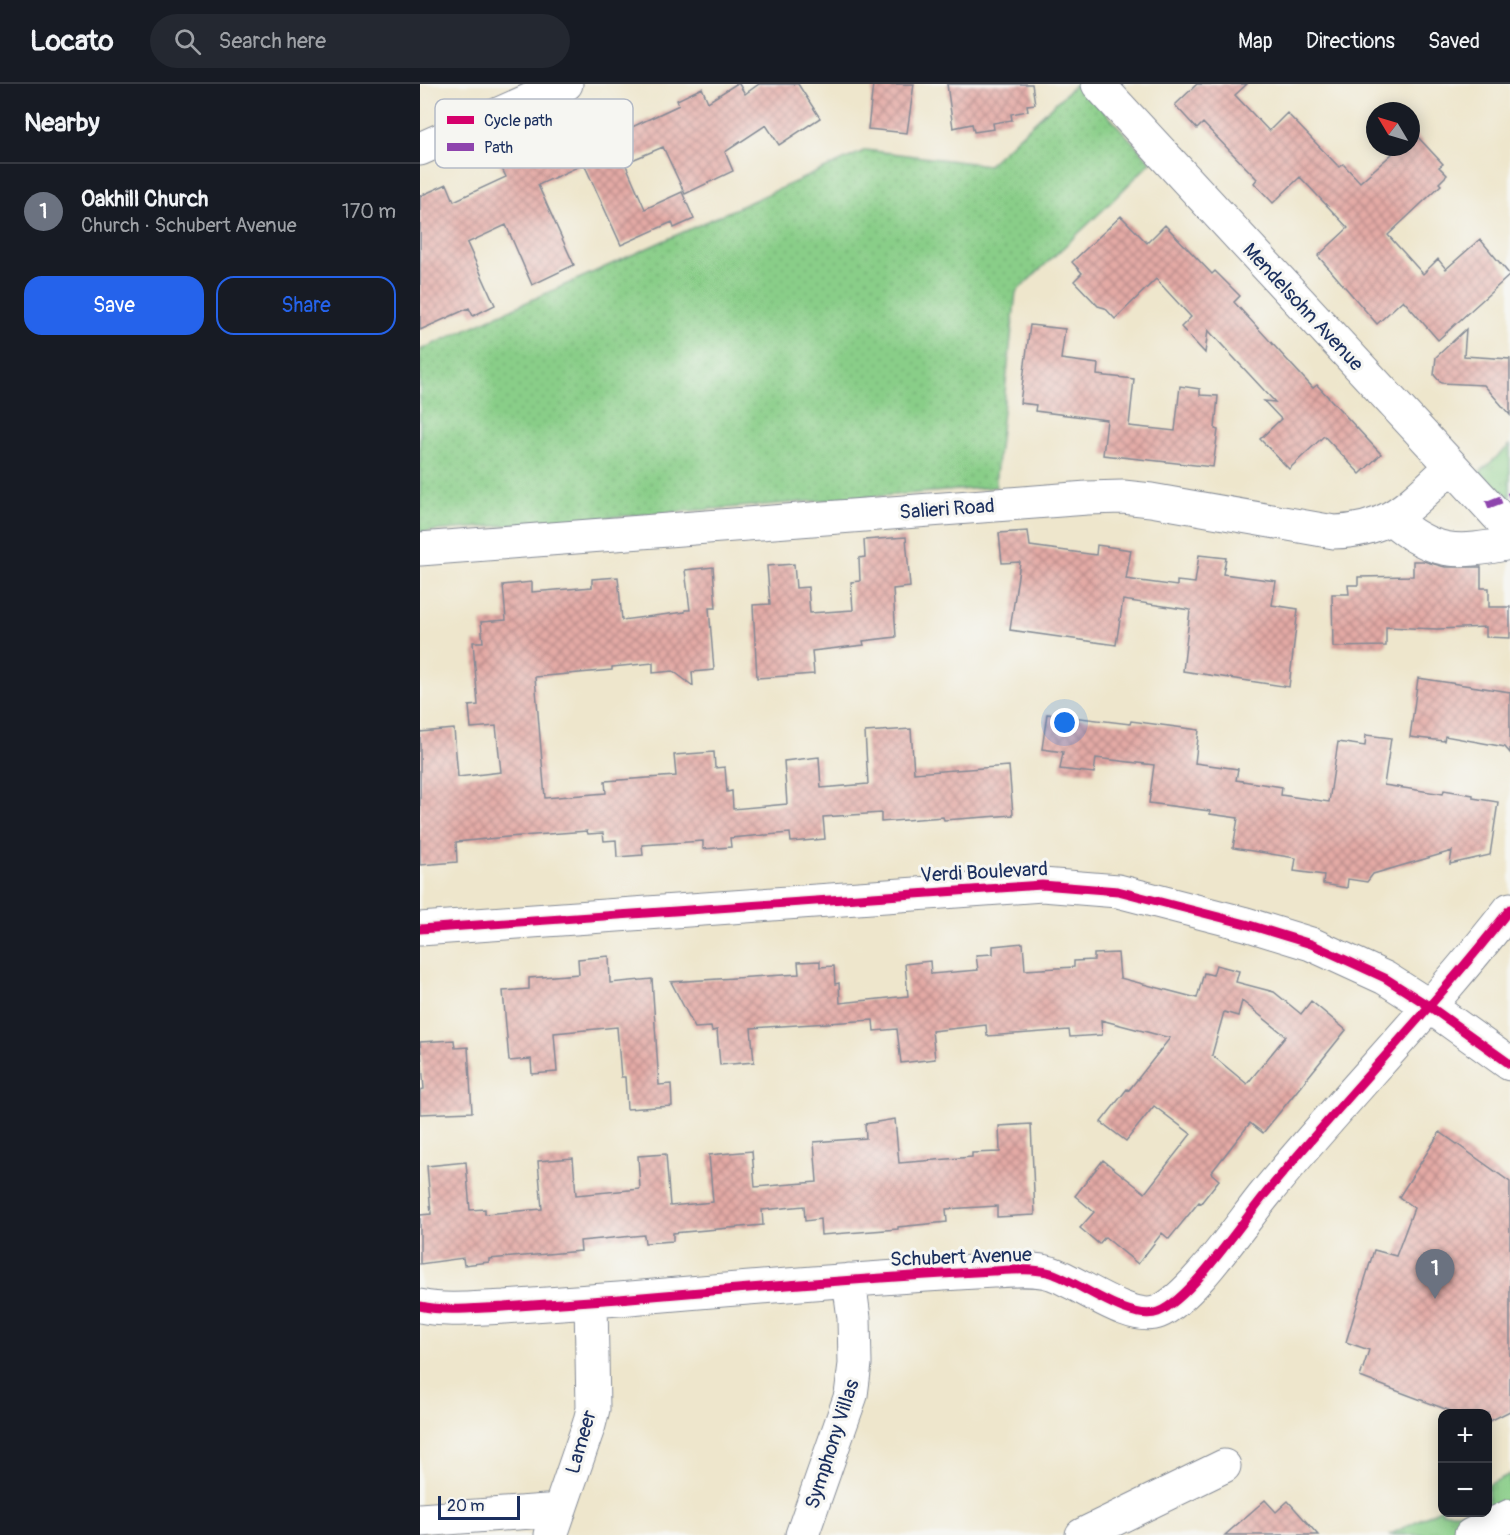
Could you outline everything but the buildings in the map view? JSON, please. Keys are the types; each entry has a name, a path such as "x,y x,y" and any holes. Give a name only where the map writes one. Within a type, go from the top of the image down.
{"street":[{"name":"Mendelsohn Avenue","path":"1098,84 1510,529"},
{"path":"527,99 553,87"},
{"path":"420,149 435,142"},
{"name":"Salieri Road","path":"420,549 1123,497 1334,532 1354,532 1378,526 1392,519 1451,467"},
{"path":"1392,519 1409,534 1432,546 1446,549 1486,548 1510,543"},
{"name":"Verdi Boulevard","path":"420,929 1042,885 1118,891 1311,944 1355,963 1385,978 1429,1006 1510,1064"},
{"path":"1429,1006 1510,909"},
{"name":"Schubert Avenue","path":"420,1306 435,1310 471,1309 1012,1270 1050,1272 1123,1308 1148,1314 1157,1312 1175,1301 1199,1277 1266,1193 1429,1006"},
{"name":"Symphony Villas","path":"802,1535 851,1395 855,1364 854,1318 849,1280"},
{"name":"Lameer","path":"420,1520 556,1523 593,1409 591,1301"},
{"path":"1082,1535 1224,1466"},
{"path":"1471,1535 1510,1516"}],"green space":[{"path":"1076,84 1079,84 1151,162 1016,292 996,487 420,532 420,350 866,150 988,165"},
{"path":"1510,445 1510,505 1480,472"},
{"path":"1510,1474 1510,1505 1492,1514 1492,1483"},
{"path":"1438,1510 1438,1517 1486,1517 1450,1535 1389,1535"}],"marked path":[{"path":"1487,505 1510,496"}],"cycle path":[{"path":"420,929 1042,885 1118,891 1246,924 1311,944 1385,978 1429,1006 1510,1064"},
{"path":"420,1306 451,1309 504,1307 853,1280 1037,1270 1062,1277 1119,1307 1147,1314 1158,1312 1171,1304 1200,1276 1296,1157 1450,982 1510,909"}],"place":[{"name":"Oakhill Church","path":"1435,1299"}]}
